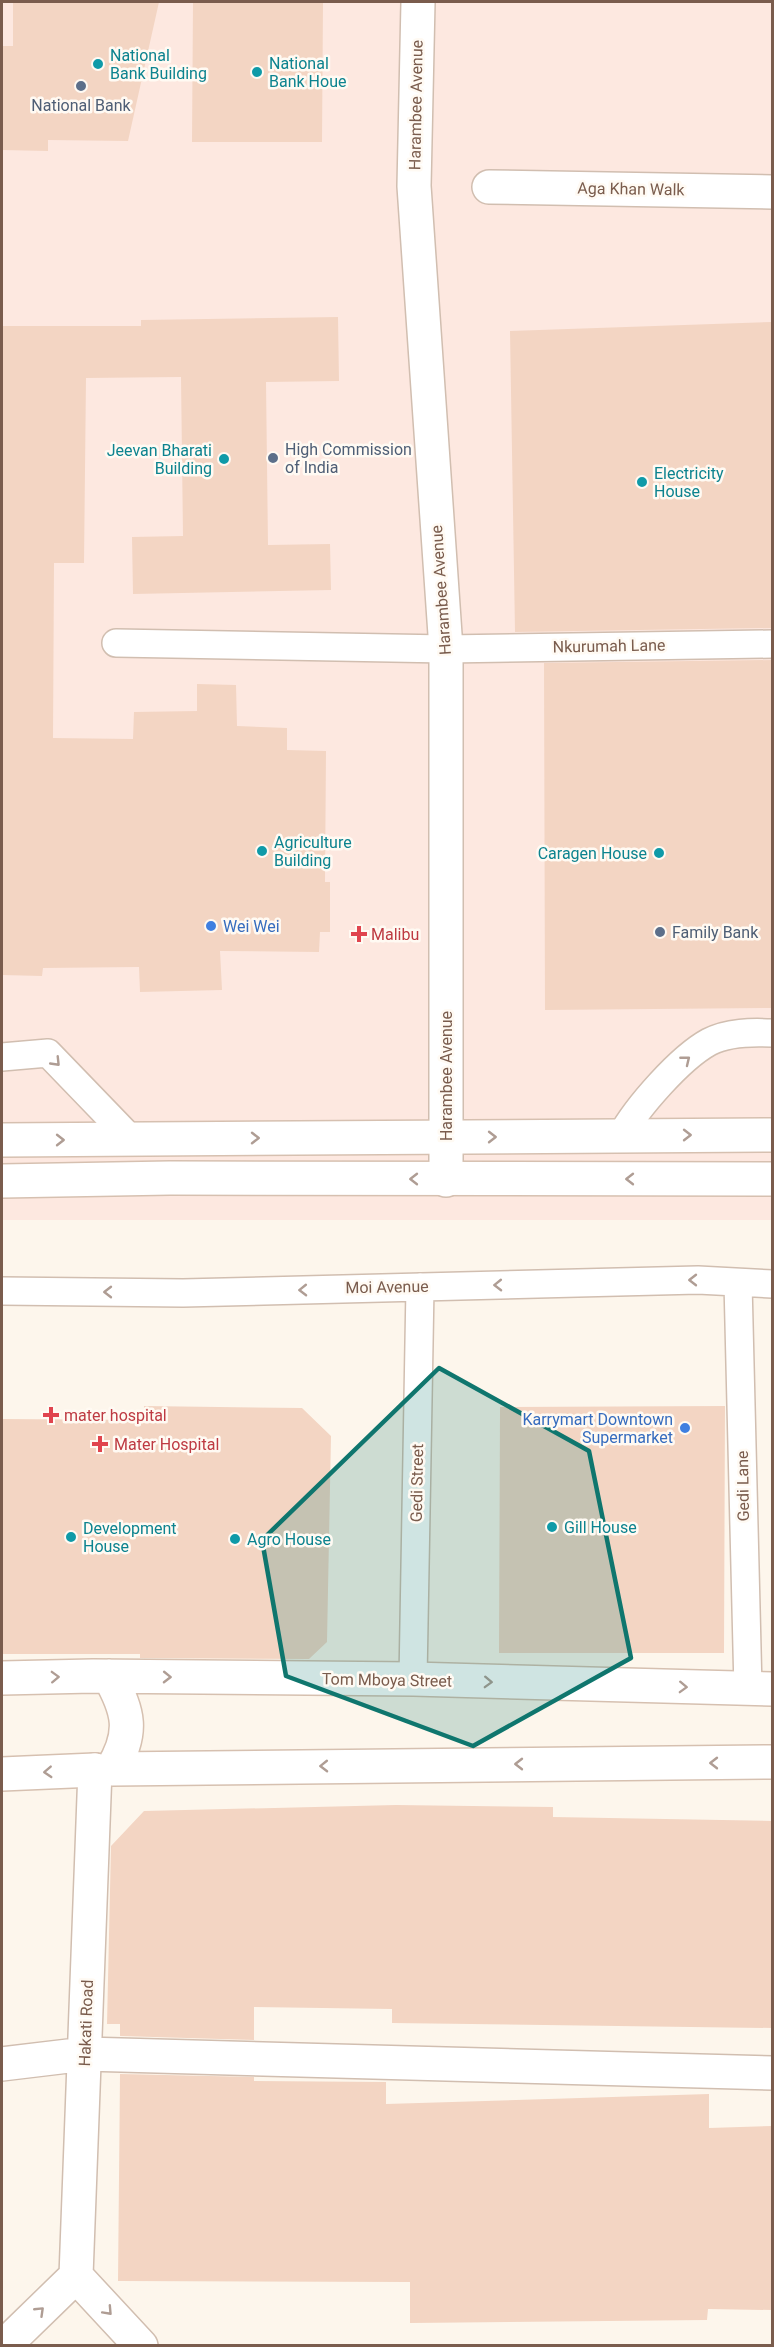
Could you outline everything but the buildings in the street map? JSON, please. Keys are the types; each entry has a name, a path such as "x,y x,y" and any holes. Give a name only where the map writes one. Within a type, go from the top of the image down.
{"main road":[{"name":"Harambee Avenue","path":"418,2 414,186 446,648 446,1180"},
{"name":"Aga Khan Walk","path":"489,187 772,192"},
{"path":"2,1140 772,1135"},
{"path":"2,1181 170,1178 772,1179"},
{"path":"104,1770 123,1746 128,1728 121,1698 109,1676"},
{"name":"Tom Mboya Street","path":"7,1687 109,1676 413,1680 760,1689"},
{"path":"6,1770 772,1762"},
{"name":"Hakati Road","path":"76,2276 84,2054 104,1770"},
{"path":"2,2064 84,2054 772,2073"},
{"path":"4,2346 76,2276 141,2346"}],"lane":[{"name":"Nkurumah Lane","path":"116,643 446,648 772,644"},
{"path":"621,1136 629,1121 680,1063 709,1042 741,1033 772,1033"},
{"path":"2,1057 48,1053 131,1139"},
{"name":"Moi Avenue","path":"2,1291 183,1293 698,1280 772,1284"},
{"name":"Gedi Lane","path":"738,1283 760,1689"},
{"name":"Gedi Street","path":"413,1680 420,1287"}],"highlighted area":[{"path":"439,1368 589,1451 631,1658 473,1746 286,1676 262,1540"}],"shaded area":[{"path":"2,2 772,2 772,1220 2,1220"}],"place":[{"name":"National Bank Building","path":"98,64"},
{"name":"National Bank Houe","path":"257,72"},
{"name":"National Bank","path":"81,86"},
{"name":"High Commission of India","path":"273,458"},
{"name":"Jeevan Bharati Building","path":"224,459"},
{"name":"Electricity House","path":"642,482"},
{"name":"Agriculture Building","path":"262,851"},
{"name":"Caragen House","path":"659,853"},
{"name":"Wei Wei","path":"211,926"},
{"name":"Family Bank","path":"660,932"},
{"name":"Malibu","path":"359,934"},
{"name":"mater hospital","path":"51,1415"},
{"name":"Karrymart Downtown Supermarket","path":"685,1428"},
{"name":"Mater Hospital","path":"100,1444"},
{"name":"Gill House","path":"552,1527"},
{"name":"Development House","path":"71,1537"},
{"name":"Agro House","path":"235,1539"}]}
